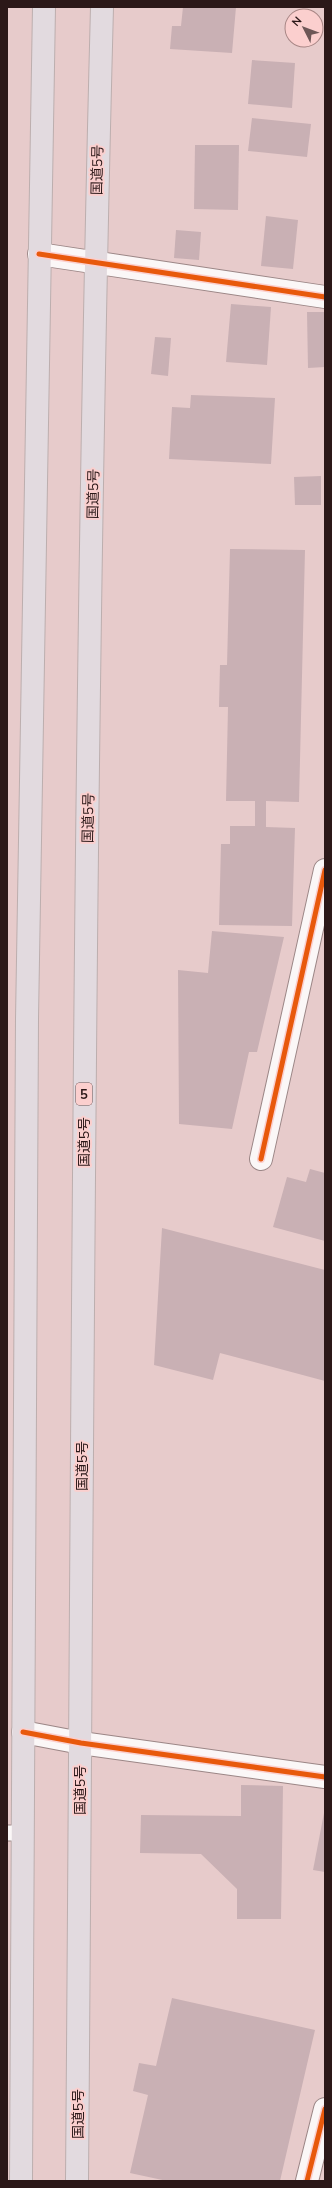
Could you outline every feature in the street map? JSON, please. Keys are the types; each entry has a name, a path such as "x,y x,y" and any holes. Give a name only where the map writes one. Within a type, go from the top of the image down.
{"highway":[{"path":"21,2181 14,2069 15,1833 23,1732 27,1003 44,7"},
{"name":"国道5号","path":"77,2181 85,1019 95,262 102,7"}],"street":[{"path":"39,254 325,297"},
{"path":"261,1159 325,870"},
{"path":"23,1732 81,1743 325,1777"},
{"path":"307,2181 325,2108"}],"building":[{"path":"183,7 236,7 232,53 170,49 172,26 181,26"},
{"path":"252,60 295,63 292,108 248,104"},
{"path":"252,118 311,124 307,157 248,151"},
{"path":"195,145 239,145 238,210 194,209"},
{"path":"266,216 298,220 293,269 261,266"},
{"path":"176,230 201,232 199,260 174,258"},
{"path":"231,304 271,307 267,365 226,362"},
{"path":"307,312 325,312 325,367 308,368"},
{"path":"155,337 171,338 168,376 151,374"},
{"path":"191,395 275,398 271,464 169,459 172,407 190,408"},
{"path":"321,476 321,505 295,505 294,477"},
{"path":"230,549 305,550 299,802 266,801 266,827 295,828 292,926 219,925 221,844 230,844 230,826 255,826 255,801 226,801 228,707 219,707 220,665 227,665"},
{"path":"212,931 284,937 257,1052 249,1052 232,1129 179,1124 178,970 208,973"},
{"path":"310,1169 325,1173 325,1241 273,1227 287,1177 306,1182"},
{"path":"162,1228 325,1270 325,1381 220,1353 213,1380 154,1365"},
{"path":"241,1785 283,1786 281,1919 237,1919 237,1889 201,1854 140,1853 141,1815 241,1816"},
{"path":"325,1813 325,1872 313,1870"},
{"path":"172,1998 315,2030 280,2181 167,2181 130,2173 148,2095 133,2091 139,2063 156,2066"}],"cycle path":[{"path":"39,254 325,297"},
{"path":"261,1159 325,870"},
{"path":"23,1732 81,1743 325,1777"},
{"path":"307,2181 325,2109"}]}
